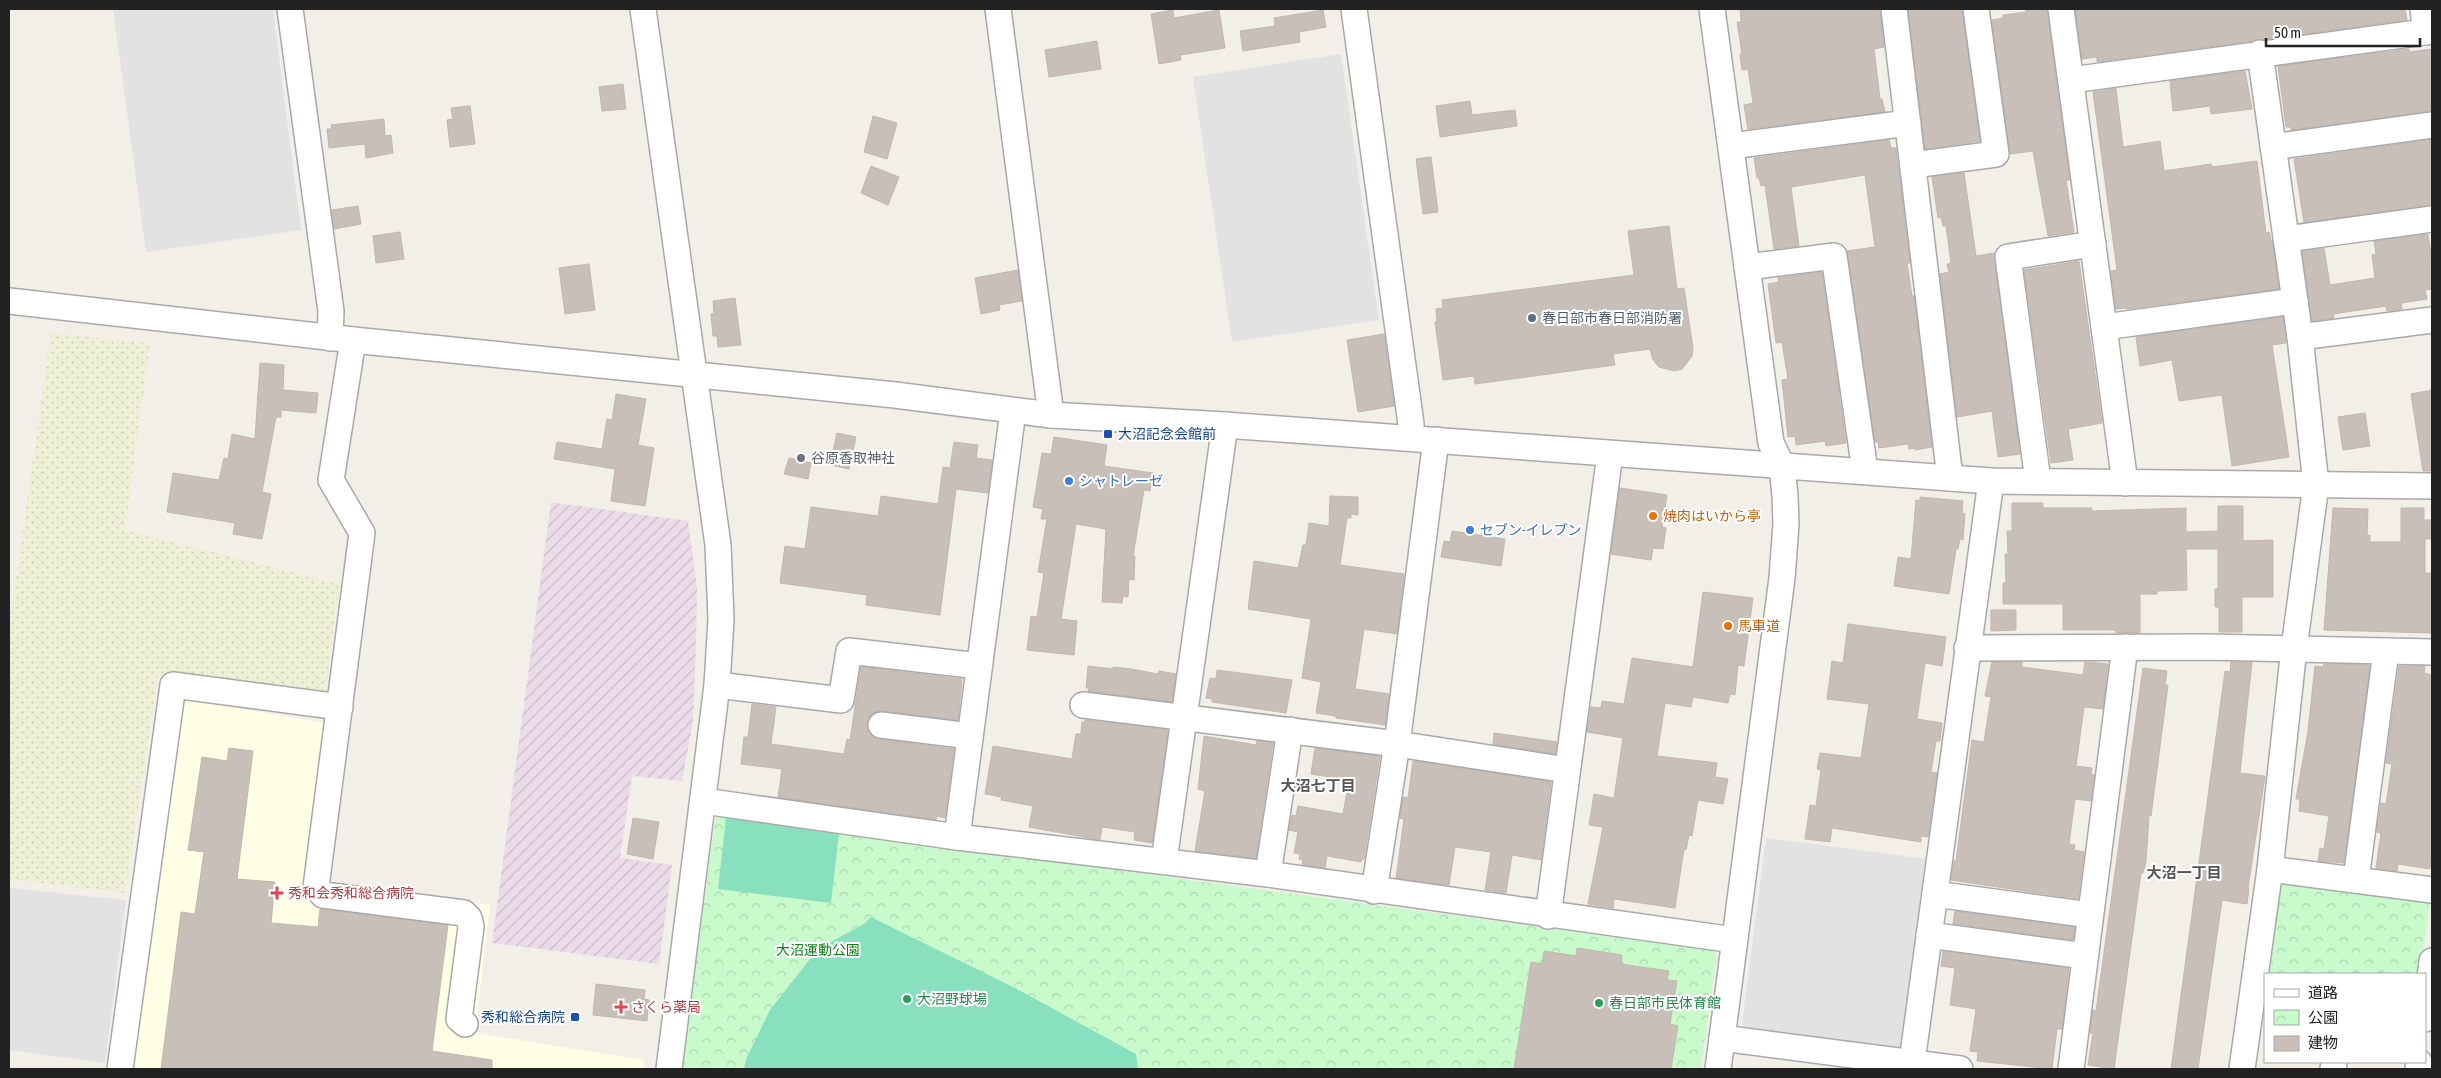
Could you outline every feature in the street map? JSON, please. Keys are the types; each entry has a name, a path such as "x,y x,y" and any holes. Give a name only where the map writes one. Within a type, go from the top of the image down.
{"street":[{"path":"290,9 331,311 342,339 331,480 362,532 316,887 323,895 464,913 469,918 471,927 459,1019 465,1024"},
{"path":"643,9 718,545 721,619 717,685 704,801 669,1069"},
{"path":"998,9 1051,415"},
{"path":"1354,9 1411,424 1411,438"},
{"path":"1712,9 1771,443 1782,466 1786,524 1782,578 1718,1069"},
{"path":"1894,9 1950,478"},
{"path":"1913,165 1996,154 1976,9"},
{"path":"2061,9 2125,482"},
{"path":"2071,80 2260,54 2427,24"},
{"path":"2242,1069 2256,1040 2270,869 2294,648 2316,485 2300,337 2260,54"},
{"path":"1730,146 1908,123"},
{"path":"2273,147 2432,125"},
{"path":"2286,239 2432,219"},
{"path":"2038,481 2008,257 2093,244"},
{"path":"1747,267 1834,256 1865,472"},
{"path":"9,301 342,339 693,373 895,395 1051,415 1411,438 1991,481 2432,486"},
{"path":"2104,328 2295,301"},
{"path":"2300,337 2432,320"},
{"path":"957,836 1013,411"},
{"path":"1164,861 1225,425"},
{"path":"1374,890 1397,744 1436,440"},
{"path":"1548,916 1610,454"},
{"path":"1912,1062 1991,481"},
{"path":"2071,1069 2125,647"},
{"path":"1967,648 2294,648 2432,652"},
{"path":"717,685 841,700 849,651 980,666"},
{"path":"2356,880 2386,651"},
{"path":"120,1069 172,685 340,707"},
{"path":"1083,705 1184,716 1397,744 1567,770"},
{"path":"881,725 970,736"},
{"path":"1268,874 1290,730"},
{"path":"704,801 957,836 1268,874 1548,916 1734,940"},
{"path":"2270,869 2432,890"},
{"path":"1934,894 2090,915"},
{"path":"1929,935 2084,956"},
{"path":"2426,1011 2432,961"},
{"path":"1722,1038 1960,1069"}],"shaded area":[{"path":"113,9 273,9 301,230 146,252"},
{"path":"1341,54 1379,320 1232,342 1193,77"},
{"path":"51,333 150,343 125,530 339,584 325,695 158,676 125,893 9,879 9,628"},
{"path":"551,502 688,521 697,588 696,644 693,722 682,781 632,776 620,858 672,865 659,964 492,943"},
{"name":"秀和会秀和総合病院","path":"184,699 325,723 303,881 490,905 475,1033 644,1060 643,1069 133,1069"},
{"path":"1766,838 1927,859 1903,1046 1896,1052 1747,1032 1742,1023"},
{"path":"9,888 126,900 105,1063 9,1050"}],"green space":[{"name":"大沼運動公園","path":"716,816 1717,951 1701,1069 680,1069"},
{"path":"726,818 839,833 831,903 718,889"},
{"path":"2277,882 2430,901 2420,973 2266,973"},
{"name":"大沼野球場","path":"871,917 1015,988 1136,1054 1138,1069 744,1069 746,1059 770,1010 818,949 864,924"}],"building":[{"path":"1740,9 1880,9 1884,47 1874,49 1880,99 1882,99 1885,112 1748,129 1744,105 1753,103 1748,69 1742,70 1740,54 1742,54 1737,22 1741,22"},
{"path":"1908,9 1962,9 1980,141 1925,149"},
{"path":"2026,9 2047,9 2070,180 2066,180 2074,232 2048,236 2033,151 2010,154 1992,20 2003,18 2003,15 2026,12"},
{"path":"2075,9 2405,9 2407,20 2097,62 2097,57 2082,59"},
{"path":"1173,10 1174,18 1219,10 1225,48 1180,55 1181,60 1159,64 1151,14"},
{"path":"1323,10 1326,27 1299,32 1300,42 1243,51 1240,31 1275,26 1274,18"},
{"path":"1097,41 1101,69 1049,77 1045,50"},
{"path":"2409,49 2409,52 2432,49 2432,111 2291,130 2291,127 2286,127 2278,66"},
{"path":"2245,71 2252,109 2211,114 2210,106 2173,111 2170,81"},
{"path":"623,84 626,109 602,111 599,87"},
{"path":"2116,88 2123,147 2160,141 2164,171 2211,164 2212,167 2257,161 2266,233 2269,232 2274,252 2279,289 2116,309 2111,271 2117,270 2093,92"},
{"path":"1470,101 1472,115 1515,110 1517,126 1440,137 1436,106"},
{"path":"470,106 475,144 450,147 447,120 453,119 451,108"},
{"path":"873,116 897,123 887,159 864,152"},
{"path":"384,119 385,136 391,135 393,153 366,158 365,144 329,148 327,129 332,129 331,125"},
{"path":"2432,139 2432,205 2304,222 2294,159"},
{"path":"1889,140 1891,148 1896,148 1910,263 1907,263 1912,296 1914,296 1932,447 1915,450 1915,448 1909,449 1908,444 1879,448 1878,442 1875,442 1847,251 1875,247 1865,175 1791,187 1799,246 1774,249 1765,185 1761,186 1759,178 1757,178 1754,158"},
{"path":"1431,157 1438,212 1423,214 1416,159"},
{"path":"871,166 899,177 888,205 861,193"},
{"path":"1964,173 1976,256 1994,253 2020,454 1998,457 1992,411 1957,417 1940,274 1949,272 1947,264 1951,263 1946,226 1943,226 1941,217 1938,218 1932,177"},
{"path":"358,206 361,224 334,229 332,210"},
{"path":"1669,226 1677,289 1684,288 1693,348 1692,356 1682,369 1674,371 1659,367 1653,360 1650,349 1613,354 1615,365 1475,384 1474,376 1443,380 1435,322 1437,321 1436,309 1443,308 1442,300 1634,275 1628,231"},
{"path":"400,232 404,259 376,263 373,236"},
{"path":"2428,234 2432,262 2432,289 2425,290 2427,299 2401,303 2402,309 2387,311 2386,306 2333,314 2334,318 2312,321 2302,251 2324,248 2330,285 2375,278 2372,255 2376,254 2374,241"},
{"path":"2079,261 2102,423 2068,429 2073,460 2051,463 2024,270"},
{"path":"589,264 595,310 565,314 559,268"},
{"path":"1018,270 1022,301 999,305 1000,310 981,314 975,278"},
{"path":"1822,272 1846,443 1826,446 1825,441 1796,445 1795,436 1788,437 1782,380 1788,379 1782,342 1776,343 1768,284 1779,282 1778,278"},
{"path":"735,298 741,345 718,347 717,336 713,336 711,314 714,313 713,301"},
{"path":"2283,317 2286,343 2272,345 2289,457 2232,466 2222,395 2179,401 2172,360 2140,366 2136,337"},
{"path":"1384,334 1394,406 1358,412 1347,340"},
{"path":"260,363 284,365 283,390 318,393 316,413 281,410 281,417 276,417 262,492 271,494 262,539 233,534 235,523 167,512 173,473 219,480 224,458 228,459 232,434 255,439"},
{"path":"2432,390 2432,471 2423,471 2411,394"},
{"path":"616,394 646,399 638,445 654,448 645,506 611,501 615,469 554,459 557,442 602,449 607,419 612,420"},
{"path":"2365,413 2370,446 2343,450 2338,417"},
{"path":"837,433 856,437 849,469 830,465"},
{"path":"1054,437 1107,445 1104,466 1153,473 1150,491 1144,490 1133,556 1135,556 1134,580 1129,579 1128,597 1123,596 1122,603 1102,602 1106,529 1076,524 1061,619 1077,621 1074,655 1027,650 1031,616 1037,617 1044,573 1038,572 1047,519 1041,519 1043,509 1033,507 1042,453 1051,454"},
{"path":"954,442 978,445 976,458 992,460 988,493 956,489 940,615 866,605 867,595 780,583 785,546 805,549 811,507 878,516 881,496 938,504 943,467 950,468"},
{"path":"789,458 811,463 808,479 784,474"},
{"path":"1620,488 1667,495 1662,527 1666,528 1663,549 1653,548 1651,560 1611,554"},
{"path":"1330,496 1358,497 1358,515 1351,514 1351,518 1347,518 1340,565 1404,574 1397,634 1364,629 1355,689 1389,694 1385,725 1316,713 1321,682 1302,678 1311,619 1248,609 1254,561 1298,568 1303,545 1306,545 1309,523 1329,526"},
{"path":"1920,497 1963,501 1962,513 1965,514 1963,540 1960,539 1958,549 1956,549 1949,594 1894,586 1898,557 1911,559 1916,500 1920,501"},
{"path":"2012,503 2043,503 2043,508 2092,508 2092,511 2186,508 2186,532 2218,531 2218,506 2243,506 2243,541 2273,540 2273,597 2242,597 2242,632 2219,632 2219,607 2215,607 2215,589 2218,589 2218,549 2186,549 2187,590 2157,591 2157,594 2140,594 2140,633 2116,633 2116,630 2063,630 2063,604 2003,604 2003,583 2006,583 2005,554 2008,554 2007,531 2012,531"},
{"path":"2333,508 2368,509 2367,536 2370,535 2370,542 2401,542 2401,508 2424,508 2424,520 2432,520 2432,539 2425,539 2425,573 2432,573 2432,633 2324,630"},
{"path":"1452,531 1505,539 1501,566 1441,557 1444,541 1450,542"},
{"path":"1703,592 1753,598 1744,666 1738,665 1735,695 1730,694 1728,703 1693,697 1691,707 1665,703 1657,756 1717,763 1715,777 1728,779 1723,804 1698,800 1692,836 1689,835 1686,850 1684,849 1675,908 1614,899 1613,908 1588,904 1603,827 1589,825 1594,794 1614,798 1623,738 1587,732 1591,707 1601,708 1602,701 1624,704 1632,658 1693,667"},
{"path":"1991,610 2016,610 2016,630 1991,631"},
{"path":"1848,624 1946,637 1942,666 1925,663 1917,719 1942,723 1940,741 1936,741 1931,772 1937,773 1928,837 1921,836 1921,842 1832,828 1830,842 1805,839 1810,805 1816,806 1821,770 1817,769 1820,753 1861,758 1869,704 1827,699 1832,661 1843,663"},
{"path":"1992,662 2022,662 2022,667 2083,675 2085,662 2108,664 2103,709 2084,707 2076,766 2092,768 2091,774 2094,775 2091,801 2075,799 2069,844 2075,845 2074,850 2084,852 2078,899 1951,880 1954,861 1956,861 1972,740 1984,742 1991,697 1985,696"},
{"path":"2231,662 2252,662 2240,773 2265,776 2247,904 2222,900 2198,1069 2171,1069 2225,671 2230,672"},
{"path":"2324,664 2370,665 2344,863 2318,861 2320,848 2324,849 2329,816 2299,811 2300,799 2296,799 2308,731 2315,666 2323,667"},
{"path":"1088,666 1131,669 1158,674 1159,671 1176,674 1172,702 1088,691 1089,688 1086,688"},
{"path":"2399,666 2425,666 2424,673 2432,675 2432,854 2430,869 2398,864 2397,871 2376,868 2381,833 2377,832 2381,803 2386,804 2392,764 2386,763"},
{"path":"861,667 962,679 958,720 882,711 870,716 867,724 872,736 879,739 954,749 945,818 937,816 936,820 778,797 782,769 741,764 744,737 748,737 752,704 776,707 771,744 844,754 847,739 850,740"},
{"path":"2143,668 2167,671 2165,685 2168,685 2151,816 2149,815 2146,862 2143,873 2141,873 2114,1069 2088,1065 2093,1033 2090,1033 2093,1010 2096,1011"},
{"path":"1217,670 1292,680 1286,713 1212,702 1212,699 1206,698 1210,678 1216,679"},
{"path":"1085,720 1168,730 1152,843 1134,840 1135,832 1102,827 1100,840 1029,827 1033,806 1001,800 1002,797 985,794 993,746 1072,759 1076,734 1081,734 1082,722 1085,722"},
{"path":"1494,733 1557,742 1555,754 1493,744"},
{"path":"1204,736 1256,745 1257,741 1273,743 1256,858 1195,851 1205,791 1198,789"},
{"path":"229,748 253,751 237,879 275,882 271,923 318,927 320,909 448,925 432,1051 492,1060 492,1069 161,1069 181,912 195,914 204,852 188,850 202,757 227,761"},
{"path":"1315,748 1380,756 1364,859 1361,862 1327,856 1325,868 1302,864 1303,860 1299,859 1300,854 1294,853 1298,832 1289,830 1292,815 1296,816 1298,806 1343,814 1349,780 1311,774"},
{"path":"1413,761 1551,782 1541,860 1512,855 1506,893 1485,890 1491,852 1455,847 1449,885 1396,878 1404,819 1400,818 1403,797 1408,798"},
{"path":"633,818 659,822 653,859 627,854"},
{"path":"1955,911 2075,927 2073,940 1953,924"},
{"name":"春日部市民体育館","path":"1577,948 1622,955 1621,964 1669,971 1667,980 1677,981 1670,1024 1678,1026 1671,1069 1514,1069 1531,962 1542,964 1544,951 1576,956"},
{"path":"1943,951 2069,968 2062,1029 2057,1029 2052,1069 1977,1061 1978,1052 1970,1051 1976,1009 1950,1005 1955,968 1941,966"},
{"name":"さくら薬局","path":"596,984 645,990 644,999 649,1000 647,1021 593,1015"}],"place":[{"name":"春日部市春日部消防署","path":"1532,318"},
{"name":"大沼記念会館前","path":"1108,434"},
{"name":"谷原香取神社","path":"801,458"},
{"name":"シャトレーゼ","path":"1069,481"},
{"name":"焼肉はいから亭","path":"1653,516"},
{"name":"セブン-イレブン","path":"1470,530"},
{"name":"馬車道","path":"1728,626"},
{"name":"秀和会秀和総合病院","path":"277,893"},
{"name":"大沼野球場","path":"907,999"},
{"name":"春日部市民体育館","path":"1599,1003"},
{"name":"さくら薬局","path":"621,1007"},
{"name":"秀和総合病院","path":"575,1017"}],"district":[{"name":"大沼七丁目","path":"1318,785"},
{"name":"大沼一丁目","path":"2184,872"}]}
